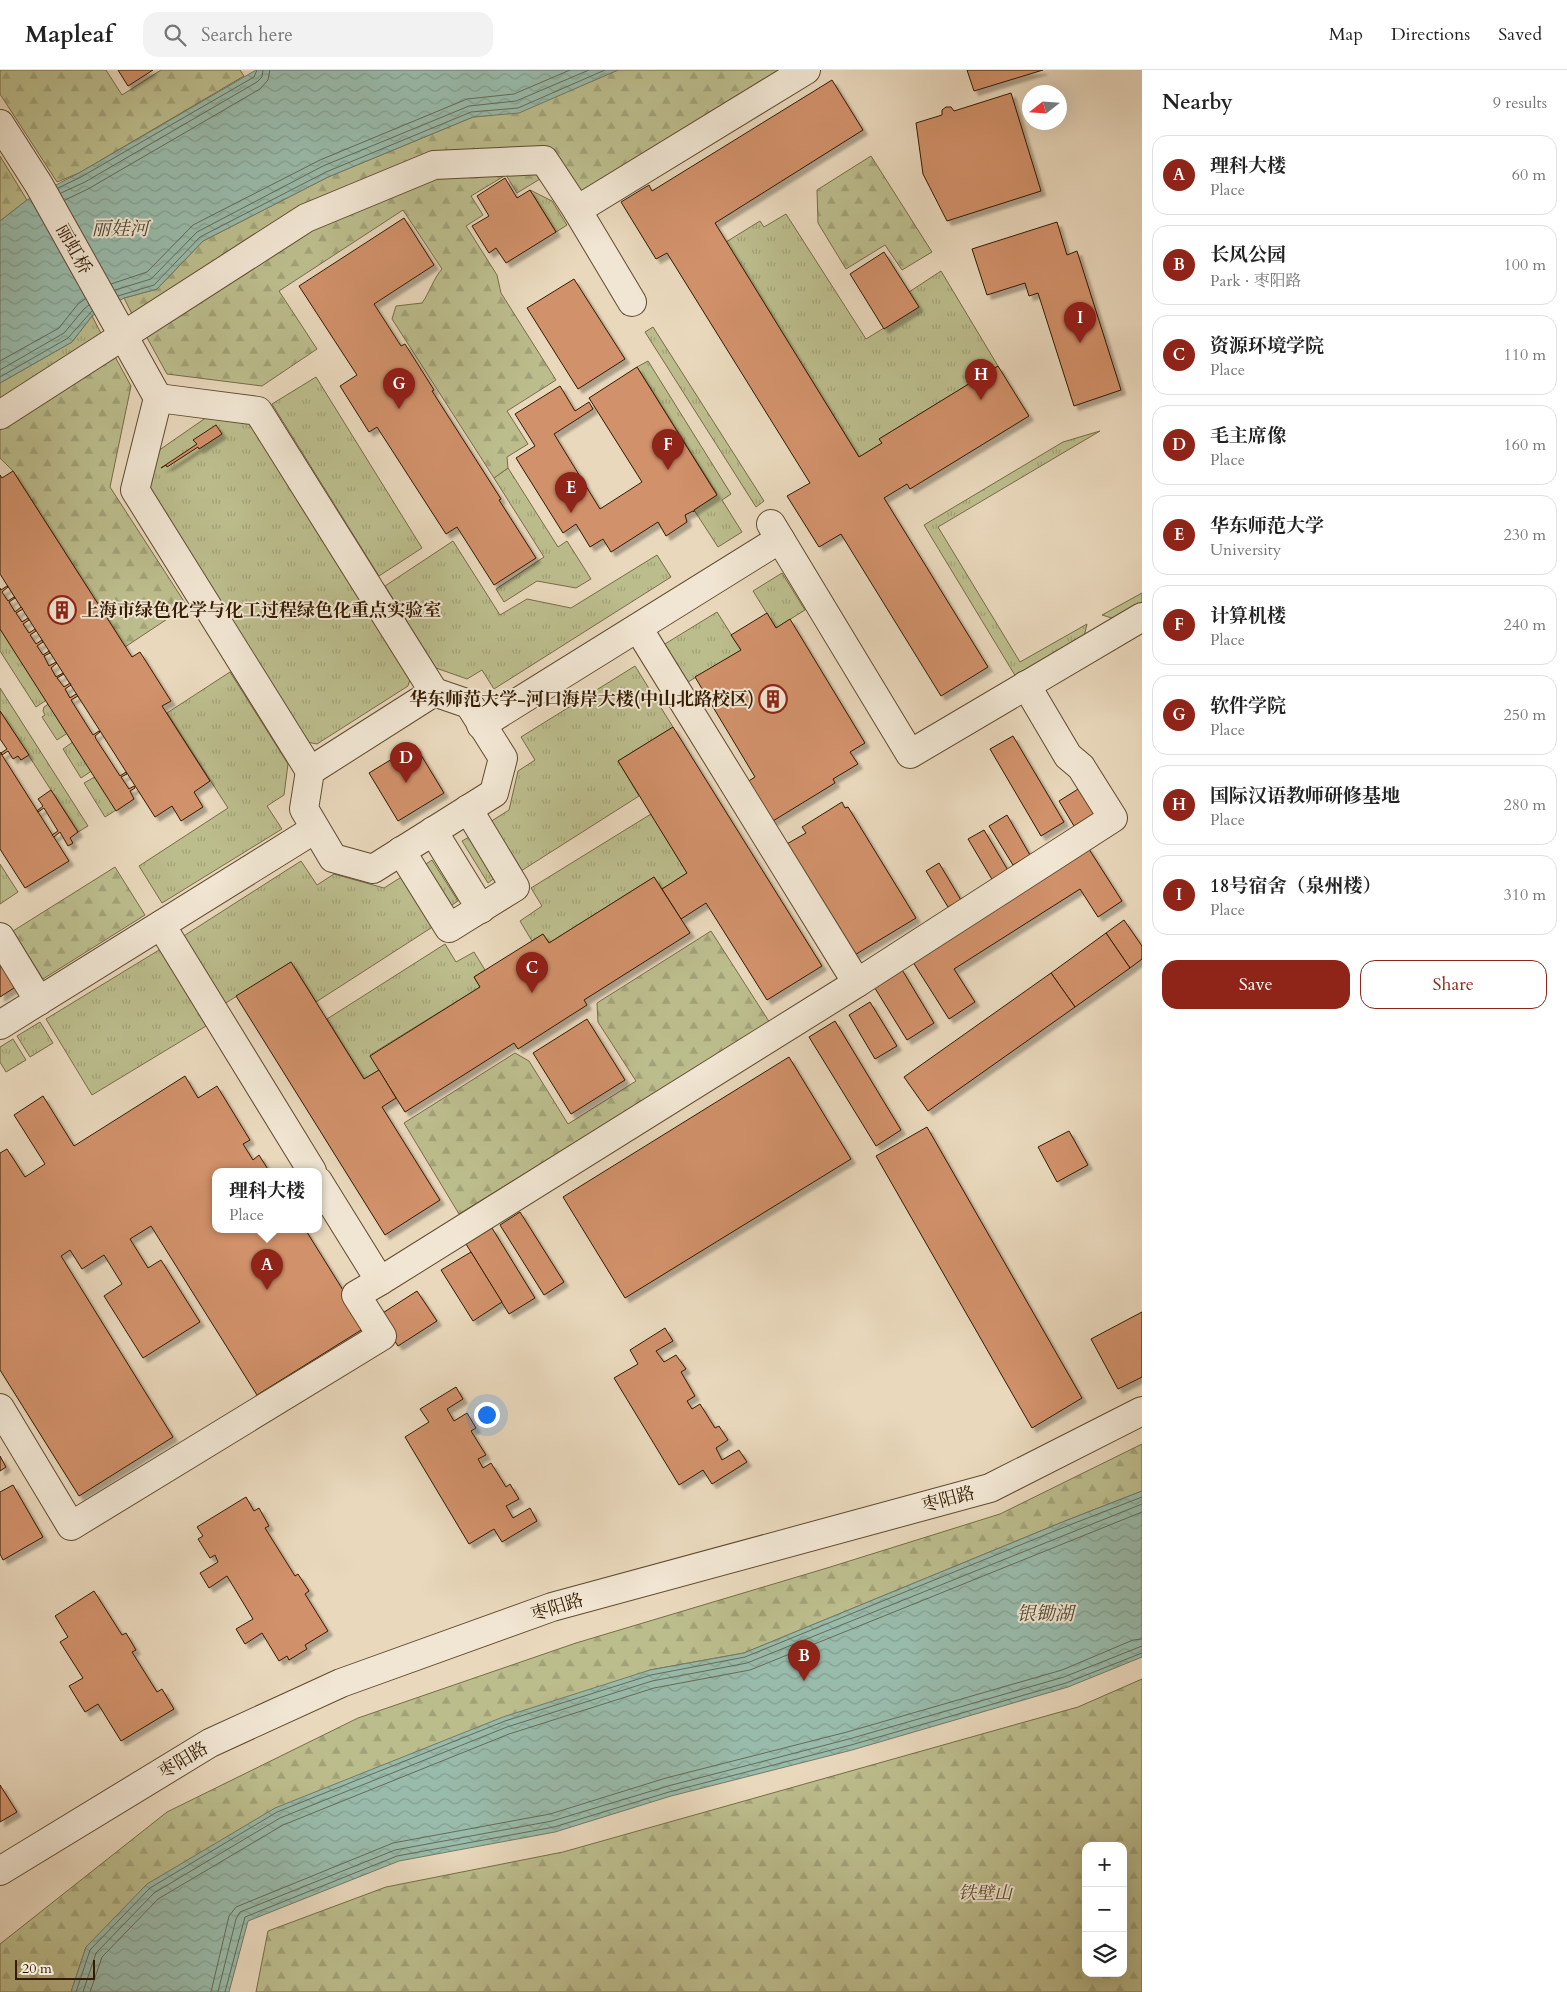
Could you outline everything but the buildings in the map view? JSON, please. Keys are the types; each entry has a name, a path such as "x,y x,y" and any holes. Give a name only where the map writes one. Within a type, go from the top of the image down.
{"street":[{"path":"577,210 806,70"},
{"name":"丽虹桥","path":"0,124 39,185 158,398"},
{"path":"0,415 116,324 306,218 434,165 544,160 577,210 632,302"},
{"path":"158,398 258,411 434,692 469,704 503,758 494,792 373,869 333,858 304,809 310,771 135,490 158,398"},
{"path":"481,725 638,628 776,531 910,754 1142,617"},
{"path":"638,628 857,983"},
{"path":"0,1408 71,1526 382,1336 356,1295 857,983 1112,818 1081,766 1068,756 1026,685"},
{"path":"310,771 434,692"},
{"path":"401,851 449,928 515,887 468,809"},
{"path":"0,1025 315,829"},
{"path":"434,831 481,908"},
{"path":"161,925 310,1168"},
{"path":"0,937 39,1001"},
{"path":"322,1187 380,1280"},
{"name":"枣阳路","path":"0,1871 210,1743 341,1683 552,1608 990,1488 1142,1410"}],"green space":[{"path":"0,70 106,70 122,95 161,70 240,70 244,76 79,173 57,182 0,94"},
{"path":"618,70 791,70 580,199 550,152 433,156 134,318 124,298 157,289 203,241 328,177 473,117 519,112"},
{"path":"0,156 27,200 0,221"},
{"path":"871,156 932,252 902,270 885,245 846,269 818,223 817,190"},
{"path":"532,167 540,179 517,193 506,175 471,196 483,215 466,226 497,275 501,293 556,380 507,411 528,444 507,457 508,468 494,478 392,319 396,306 422,303 442,269 403,210 279,291 317,349 262,386 167,374 145,334 309,227 435,172"},
{"path":"530,190 552,201 567,225 556,232"},
{"path":"786,214 866,339 918,307 909,292 941,271 998,366 879,439 882,443 859,457 726,242 760,221 764,227"},
{"path":"92,316 104,339 0,405 0,383 72,342"},
{"path":"653,327 764,501 756,507 645,332"},
{"path":"113,353 131,386 110,487 187,606 125,647 13,471 0,458 0,426"},
{"path":"648,361 731,494 722,500 742,532 718,547 694,510 717,494 637,367"},
{"path":"316,377 422,548 379,576 272,404"},
{"path":"207,417 248,421 410,679 408,686 317,744 307,742 147,488 155,453"},
{"path":"1100,431 938,527 1020,662 1087,624 1084,637 1016,677 924,525 1063,442"},
{"path":"508,468 558,547 567,541 591,579 576,588 537,581 504,602 496,589 544,557 494,478"},
{"path":"453,541 500,615 527,599 571,608 657,555 671,577 494,689 482,670 467,679 436,668 385,586"},
{"path":"782,573 805,610 776,628 753,591"},
{"path":"1142,593 1142,604 1115,619 1102,615"},
{"path":"717,612 741,650 683,685 660,647"},
{"path":"0,617 51,697 36,707 0,651"},
{"path":"635,666 673,727 618,761 639,796 521,871 490,822 509,810 518,771 535,760 521,737"},
{"path":"230,672 288,764 284,795 267,806 282,829 162,903 139,866 228,808 167,713"},
{"path":"0,688 88,826 78,832 0,711"},
{"path":"53,701 72,730 57,740 42,717 45,715 44,707"},
{"path":"77,739 96,768 81,778 63,749"},
{"path":"100,774 121,807 105,817 84,783"},
{"path":"651,814 687,873 662,889 654,877 549,943 543,934 532,941 520,921 542,906 531,888"},
{"path":"471,836 496,877 488,883 462,841"},
{"path":"432,860 458,901 449,907 423,866"},
{"path":"301,861 317,885 334,874 384,888 403,876 434,926 316,1002 291,962 221,1006 179,939"},
{"path":"0,864 18,892 0,904"},
{"path":"115,867 145,915 43,979 13,931"},
{"path":"711,931 770,1023 459,1214 404,1123 515,1053 529,1061 568,1124 636,1081 598,1022 597,1003"},
{"path":"445,944 456,962 474,952 485,970 474,977 480,987 370,1055 379,1070 364,1079 327,1019"},
{"path":"164,947 211,1023 92,1095 46,1019"},
{"path":"40,1022 53,1043 30,1057 17,1036"},
{"path":"13,1039 26,1060 6,1072 0,1062 0,1047"},
{"path":"1142,1444 1142,1491 744,1653 650,1670 86,1947 71,1992 0,1992 0,1944 167,1812 358,1718 576,1643 1000,1514"},
{"name":"铁壁山","path":"1142,1679 1142,1992 256,1992 268,1931 386,1887 563,1852 1078,1707"}],"water":[{"name":"丽娃河","path":"256,70 618,70 519,113 473,117 328,177 203,241 157,289 124,298 92,316 72,342 0,383 0,221 27,200 79,173"},
{"name":"银锄湖","path":"1142,1491 1142,1657 1068,1687 852,1750 671,1796 555,1832 399,1861 248,1921 229,1992 71,1992 86,1947 147,1884 275,1808 503,1717 650,1670 744,1653"}],"place":[{"name":"18号宿舍（泉州楼）","path":"1080,343"},
{"name":"国际汉语教师研修基地","path":"981,400"},
{"name":"软件学院","path":"399,409"},
{"name":"计算机楼","path":"668,470"},
{"name":"华东师范大学","path":"571,513"},
{"name":"上海市绿色化学与化工过程绿色化重点实验室","path":"62,610"},
{"name":"华东师范大学-河口海岸大楼(中山北路校区)","path":"773,699"},
{"name":"毛主席像","path":"406,783"},
{"name":"资源环境学院","path":"532,993"},
{"name":"理科大楼","path":"267,1290"},
{"name":"长风公园","path":"804,1681"}]}
